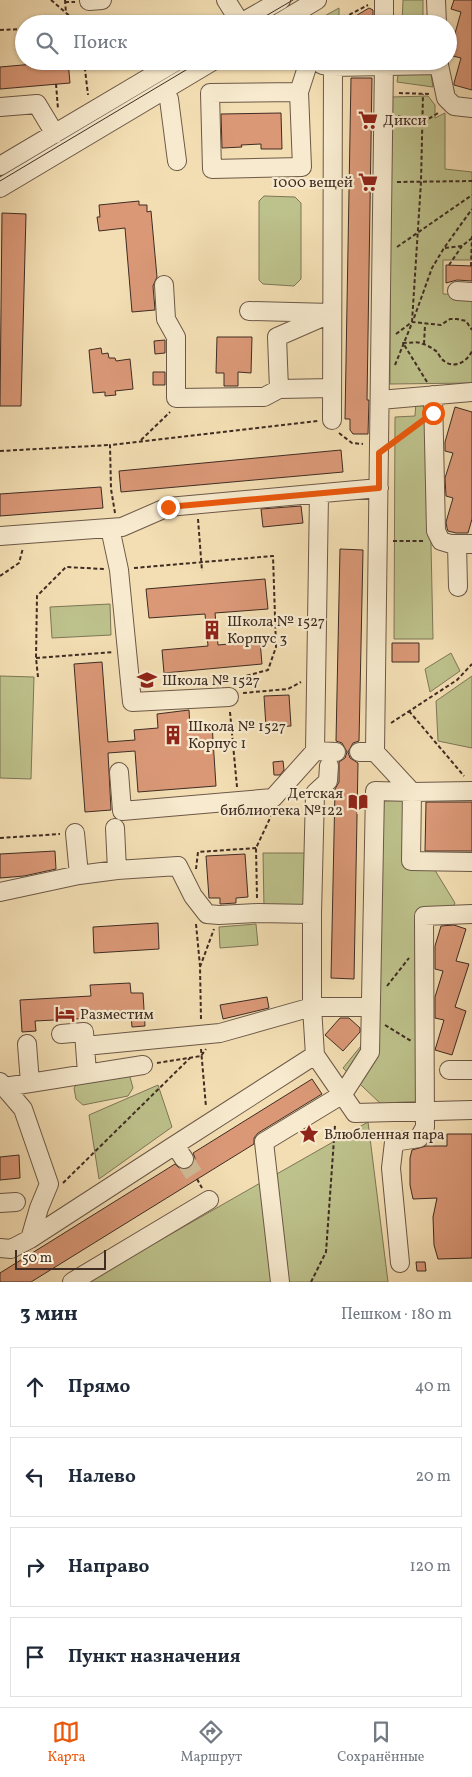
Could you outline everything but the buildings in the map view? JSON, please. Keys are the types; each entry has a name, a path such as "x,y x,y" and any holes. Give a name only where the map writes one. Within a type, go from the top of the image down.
{"street":[{"path":"226,0 235,15"},
{"path":"283,13 299,0"},
{"path":"283,13 317,0"},
{"path":"436,0 437,15"},
{"path":"376,2 381,15"},
{"path":"0,166 162,70"},
{"path":"0,177 180,70"},
{"path":"0,188 198,70"},
{"path":"298,92 210,93 212,169 302,167 298,92 305,70"},
{"path":"332,70 332,420"},
{"path":"384,70 376,733 367,752 412,792"},
{"path":"440,70 446,98 454,106 472,108"},
{"path":"164,91 168,100 177,161"},
{"path":"0,107 37,104 55,134"},
{"path":"164,285 166,319 176,337 176,398 264,397 279,389 332,388"},
{"path":"249,311 332,313"},
{"path":"279,389 278,337 332,313"},
{"path":"380,400 433,404 472,392"},
{"path":"433,404 436,531 456,543 458,587"},
{"path":"0,536 114,528 168,507 379,488"},
{"path":"119,772 122,811 273,798 315,751 319,494"},
{"path":"114,528 132,702 229,697"},
{"path":"315,751 332,759 328,781 315,793 312,914 312,1008 315,1055 355,1113 472,1110"},
{"path":"280,1282 264,1142 343,1094 370,1052 375,791 412,792 469,784"},
{"path":"412,792 410,861 472,862"},
{"path":"114,828 117,870"},
{"path":"75,833 79,875"},
{"path":"0,892 79,875 117,870 178,866 193,896 207,914 312,914"},
{"path":"400,1262 391,1168 394,1142 419,1138 425,1127 424,916 472,914"},
{"path":"85,1046 220,1033 312,1008 370,1012"},
{"path":"61,1034 84,1032 88,1074"},
{"path":"27,1044 30,1082"},
{"path":"0,1248 11,1249 30,1239 179,1152 207,1124 315,1055"},
{"path":"3,1084 30,1082 143,1065"},
{"path":"449,1070 472,1070"},
{"path":"3,1084 23,1108 49,1184 39,1208 30,1239"},
{"path":"72,1282 209,1200"}],"path":[{"path":"51,0 68,15"},
{"path":"65,0 66,13"},
{"path":"349,15 376,2"},
{"path":"0,30 15,29"},
{"path":"85,70 88,94"},
{"path":"56,84 58,112"},
{"path":"384,93 430,94"},
{"path":"412,322 421,182 423,94"},
{"path":"383,116 398,116 423,122 445,108"},
{"path":"383,182 472,181"},
{"path":"397,247 472,195"},
{"path":"392,373 432,268 472,209"},
{"path":"448,265 462,246 472,237"},
{"path":"471,266 472,237"},
{"path":"444,248 462,246"},
{"path":"381,342 412,322 425,325 441,325 450,319 457,318 466,321 472,330"},
{"path":"424,344 425,325"},
{"path":"404,343 416,342 424,344 437,352 442,359 450,364 458,365 472,351"},
{"path":"0,452 110,445 332,420 339,433 352,444 379,449 433,404 432,389 404,343"},
{"path":"140,441 184,398"},
{"path":"110,445 114,528"},
{"path":"197,504 202,571"},
{"path":"0,576 19,563 28,534"},
{"path":"378,542 456,543"},
{"path":"38,677 36,658 37,596 66,567 119,570 201,561 273,556 276,647 268,670 238,678 229,697 238,801"},
{"path":"36,658 126,651"},
{"path":"376,733 457,680 472,664"},
{"path":"229,697 241,693 288,689 316,674"},
{"path":"409,712 469,784"},
{"path":"0,838 75,833"},
{"path":"196,870 198,852 256,848 258,913"},
{"path":"200,967 219,915"},
{"path":"196,923 200,967 201,1056 207,1124"},
{"path":"386,987 424,937"},
{"path":"370,1012 425,1049"},
{"path":"143,1065 201,1056 220,1033"},
{"path":"59,1187 190,1058"},
{"path":"311,1282 326,1252 335,1125"}],"green space":[{"path":"403,0 423,0 423,15 402,15"},
{"path":"339,8 339,15 326,15"},
{"path":"399,70 430,70 433,87 397,82"},
{"path":"428,96 435,105 435,118 445,113 445,169 472,172 472,260 443,260 443,294 472,295 472,383 390,384 391,97"},
{"path":"264,196 295,197 301,203 301,279 294,286 263,284 259,280 259,201"},
{"path":"416,401 428,401 433,639 394,639 395,417 415,416"},
{"path":"110,604 111,635 52,638 50,607"},
{"path":"451,653 460,671 430,692 425,669"},
{"path":"0,676 34,677 31,779 0,778"},
{"path":"472,676 472,748 438,741 436,701"},
{"path":"378,797 406,798 405,864 433,867 455,903 451,911 422,912 420,1105 382,1105 343,1068 378,1025"},
{"path":"263,853 306,853 306,909 264,908"},
{"path":"256,924 258,945 220,948 219,927"},
{"path":"123,1072 130,1077 133,1088 128,1096 83,1105 76,1099 74,1088 78,1082"},
{"path":"158,1085 172,1127 99,1179 89,1115"},
{"path":"368,1122 388,1282 288,1282 275,1175"},
{"path":"262,1182 273,1282 87,1282"}],"tunnel":[{"path":"184,1159 197,1179"}],"tram line":[{"path":"267,15 293,0"},
{"path":"0,181 186,70"}],"place":[{"name":"Дикси","path":"368,120"},
{"name":"1000 вещей","path":"368,182"},
{"name":"Школа № 1527 Корпус 3","path":"212,630"},
{"name":"Школа № 1527","path":"147,680"},
{"name":"Школа № 1527 Корпус 1","path":"173,735"},
{"name":"Детская библиотека №122","path":"358,802"},
{"name":"Разместим","path":"65,1014"},
{"name":"Влюбленная пара","path":"309,1134"}],"route":[{"path":"168,507 379,488 379,453 433,413"}]}
